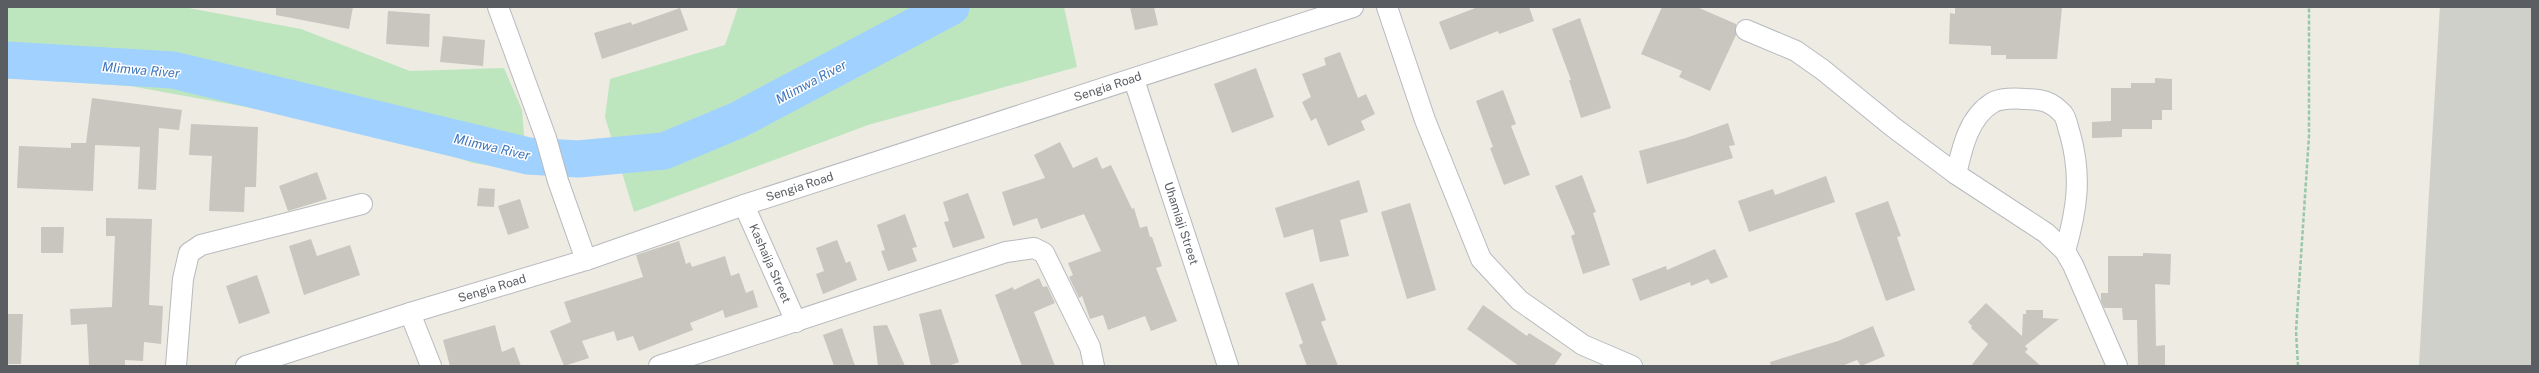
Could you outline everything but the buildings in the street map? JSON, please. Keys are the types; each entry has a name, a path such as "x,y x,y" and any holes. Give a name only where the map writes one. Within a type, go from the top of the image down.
{"street":[{"path":"498,7 546,138 558,181 586,260"},
{"name":"Sengia Road","path":"246,366 410,313 586,260 744,205 1134,80 1353,7"},
{"path":"1387,7 1425,120 1481,259 1519,300 1583,345 1632,366"},
{"path":"1746,30 1796,51 1956,174 2046,233 2065,251 2117,366"},
{"name":"Uhamiaji Street","path":"1134,80 1228,366"},
{"path":"1956,174 1964,141 1972,124 1992,102 2018,98 2044,99 2064,115 2075,152 2078,181 2075,216 2065,251"},
{"path":"176,366 183,278 189,253 201,245 362,204"},
{"name":"Kashaija Street","path":"744,205 796,322"},
{"path":"659,366 1006,252 1034,248 1044,253 1090,347 1094,366"},
{"path":"410,313 431,366"}],"path":[{"path":"2298,366 2296,331 2309,136 2309,7"}],"green space":[{"path":"7,7 183,7 301,29 410,71 504,68 522,110 527,171 473,163 373,130 130,86 7,78"},
{"path":"738,7 1064,7 1077,67 868,125 634,212 605,117 610,79 725,45"}],"waterway":[{"name":"Mlimwa River","path":"7,60 173,70 528,156 578,159 664,151 738,120 951,7"}],"runway":[{"path":"2488,366 2509,7"}]}
